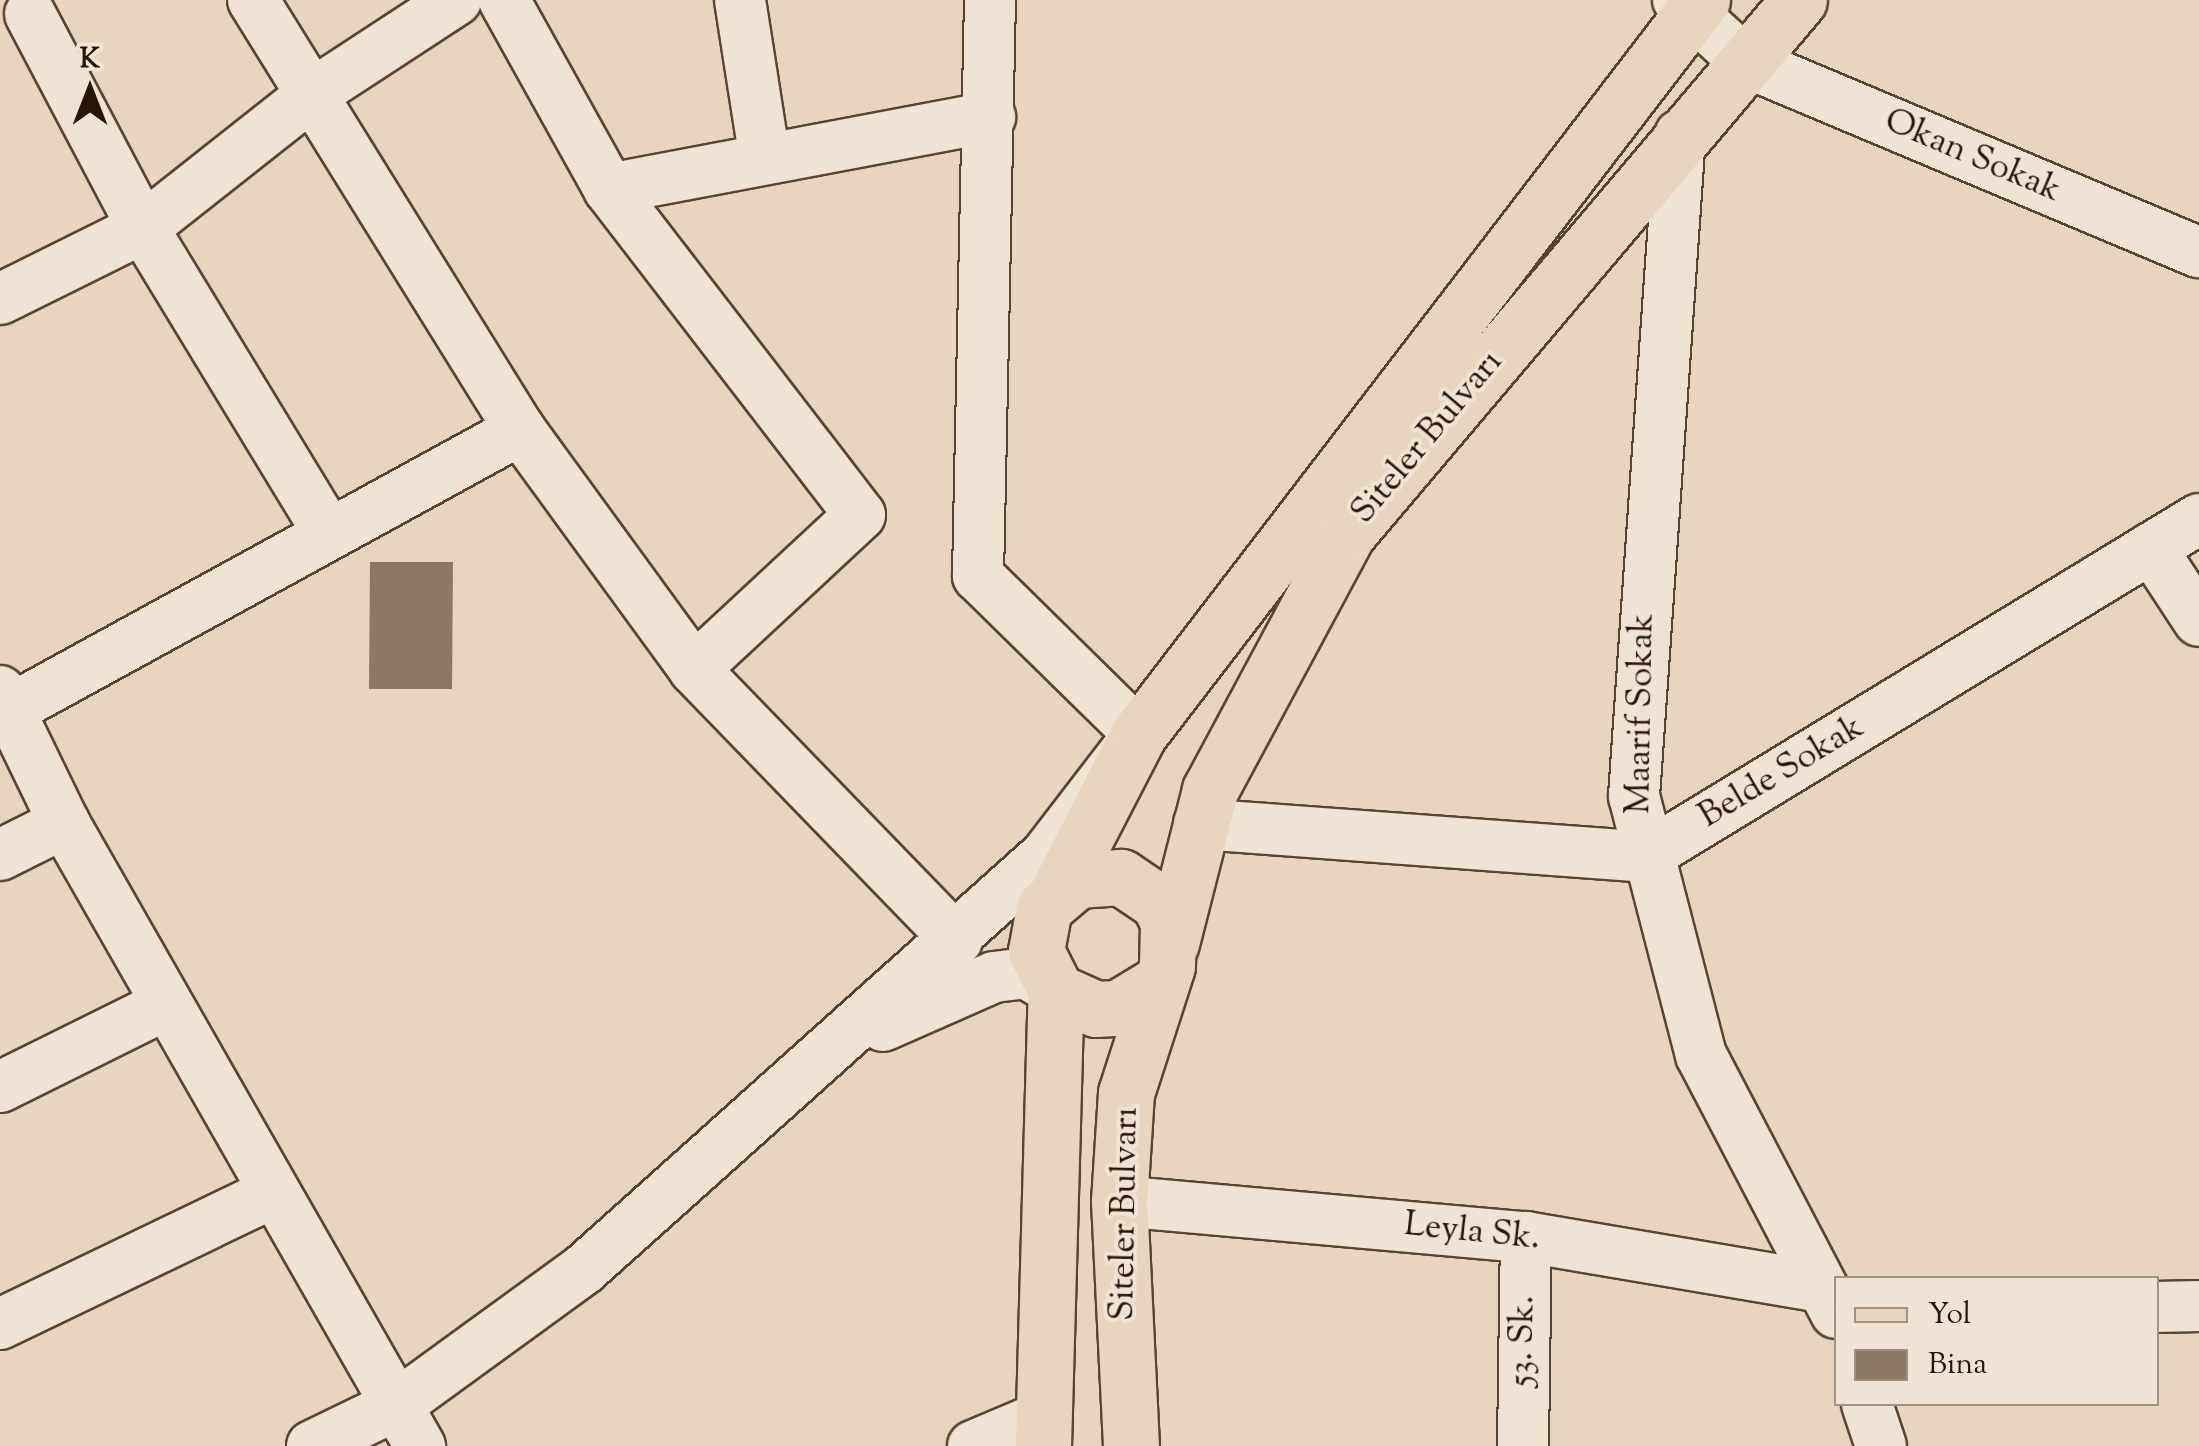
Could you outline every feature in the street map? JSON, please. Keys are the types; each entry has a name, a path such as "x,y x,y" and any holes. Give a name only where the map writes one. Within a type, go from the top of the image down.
{"main road":[{"name":"Siteler Bulvarı","path":"1131,1446 1119,1200 1126,1092 1199,824 1348,533 1680,135 1799,0"},
{"name":"Siteler Bulvarı","path":"1058,891 1139,734 1691,4"},
{"path":"1099,874 1122,877 1158,902 1163,964 1118,1008 1074,1003 1056,990 1039,962 1036,929 1058,891 1099,874"},
{"path":"1043,1431 1056,990"}],"street":[{"path":"254,0 520,430 694,669 957,940"},
{"path":"0,299 142,228 314,93 456,0"},
{"path":"504,0 609,190 860,515 694,669"},
{"path":"740,0 764,153"},
{"path":"312,1446 408,1425 957,940 1046,854 1139,734 978,576 990,0"},
{"path":"1691,4 1746,62"},
{"path":"30,14 142,228 329,534"},
{"name":"Okan Sokak","path":"1746,62 2199,252"},
{"path":"609,190 764,153 990,117"},
{"name":"Maarif Sokak","path":"1680,135 1670,362 1641,627 1634,796 1644,857 1701,1055 1832,1304"},
{"path":"408,1425 64,823 4,700 329,534 520,430"},
{"name":"Belde Sokak","path":"1644,857 2199,519"},
{"path":"2151,548 2199,621"},
{"path":"0,855 64,823"},
{"path":"1199,824 1644,857"},
{"path":"837,1047 994,977 1026,973 1056,990"},
{"path":"0,1087 167,1004"},
{"path":"0,1324 274,1192"},
{"name":"Leyla Sk.","path":"1119,1200 1526,1237 1832,1304"},
{"name":"53. Sk.","path":"1522,1446 1526,1237"},
{"path":"2159,1306 2199,1306"},
{"path":"1868,1406 1882,1446"},
{"path":"973,1446 1043,1431"}],"building":[{"path":"370,562 453,562 452,689 369,689"}]}
